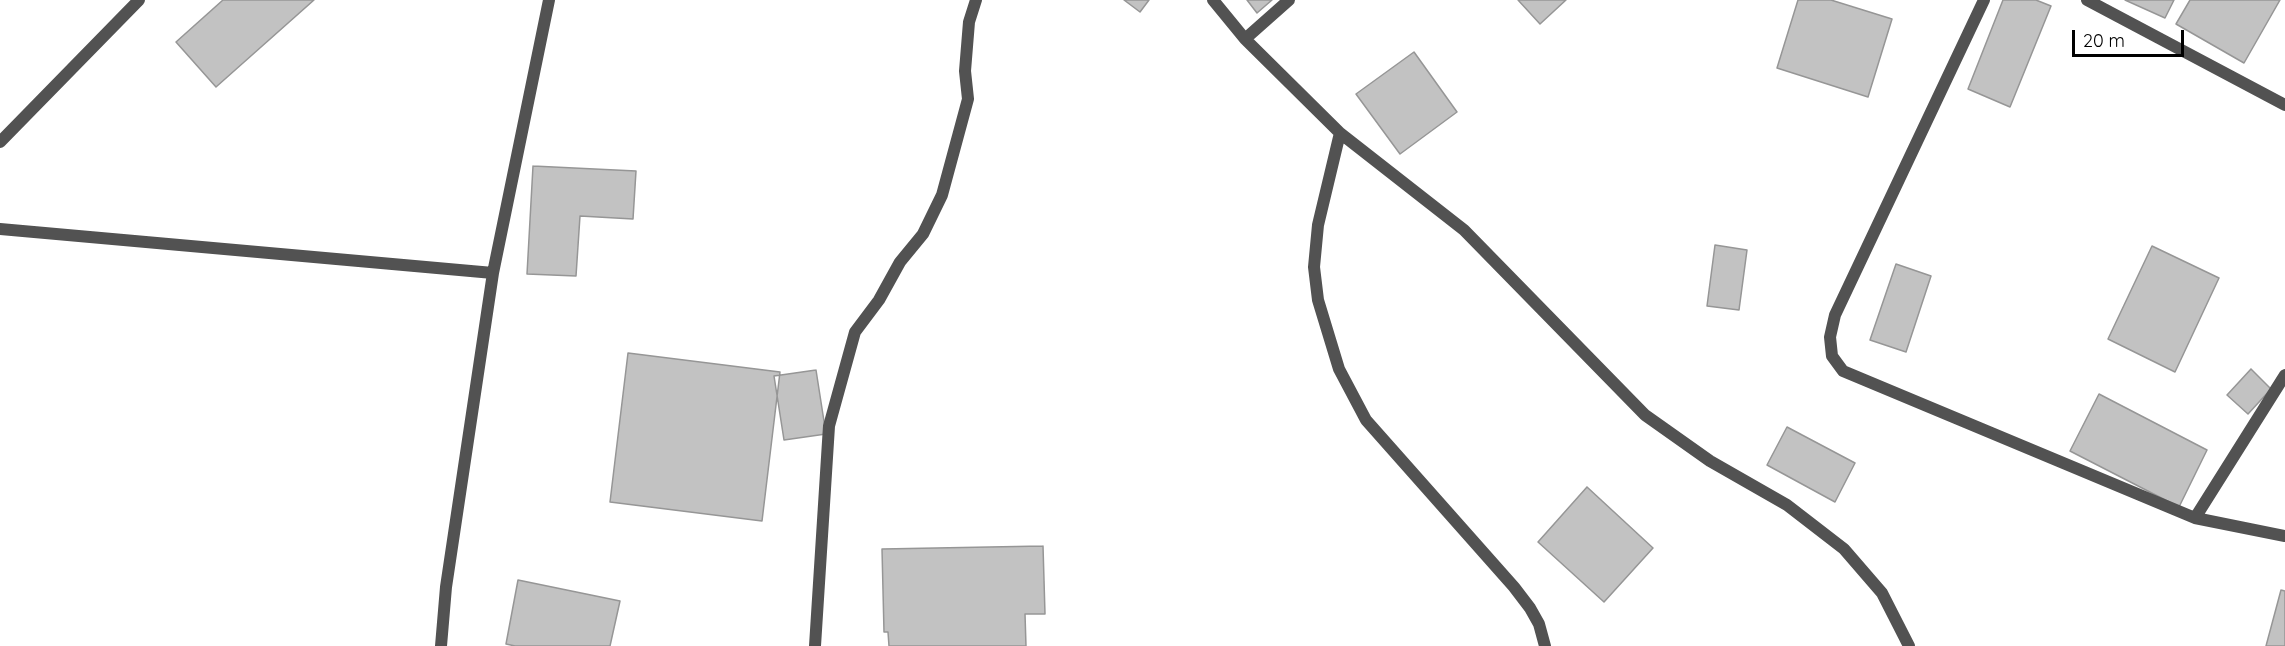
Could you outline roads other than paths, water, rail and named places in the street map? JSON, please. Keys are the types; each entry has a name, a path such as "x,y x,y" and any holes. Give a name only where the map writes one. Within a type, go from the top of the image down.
{"street":[{"path":"0,142 139,0"},
{"path":"441,646 446,588 493,273 549,0"},
{"path":"815,646 829,426 855,332 879,300 900,262 923,234 942,195 968,99 965,71 969,22 976,0"},
{"path":"1213,0 1245,39 1340,134 1464,230 1645,415 1710,461 1787,505 1844,549 1882,593 1909,646"},
{"path":"1245,39 1289,0"},
{"path":"1984,0 1835,315 1830,337 1832,356 1844,371 2194,518 2285,536"},
{"path":"2087,0 2285,105"},
{"path":"1340,134 1318,225 1314,267 1318,300 1339,369 1366,420 1530,608 1539,624 1545,646"},
{"path":"0,229 493,273"},
{"path":"2194,518 2285,375"}]}
